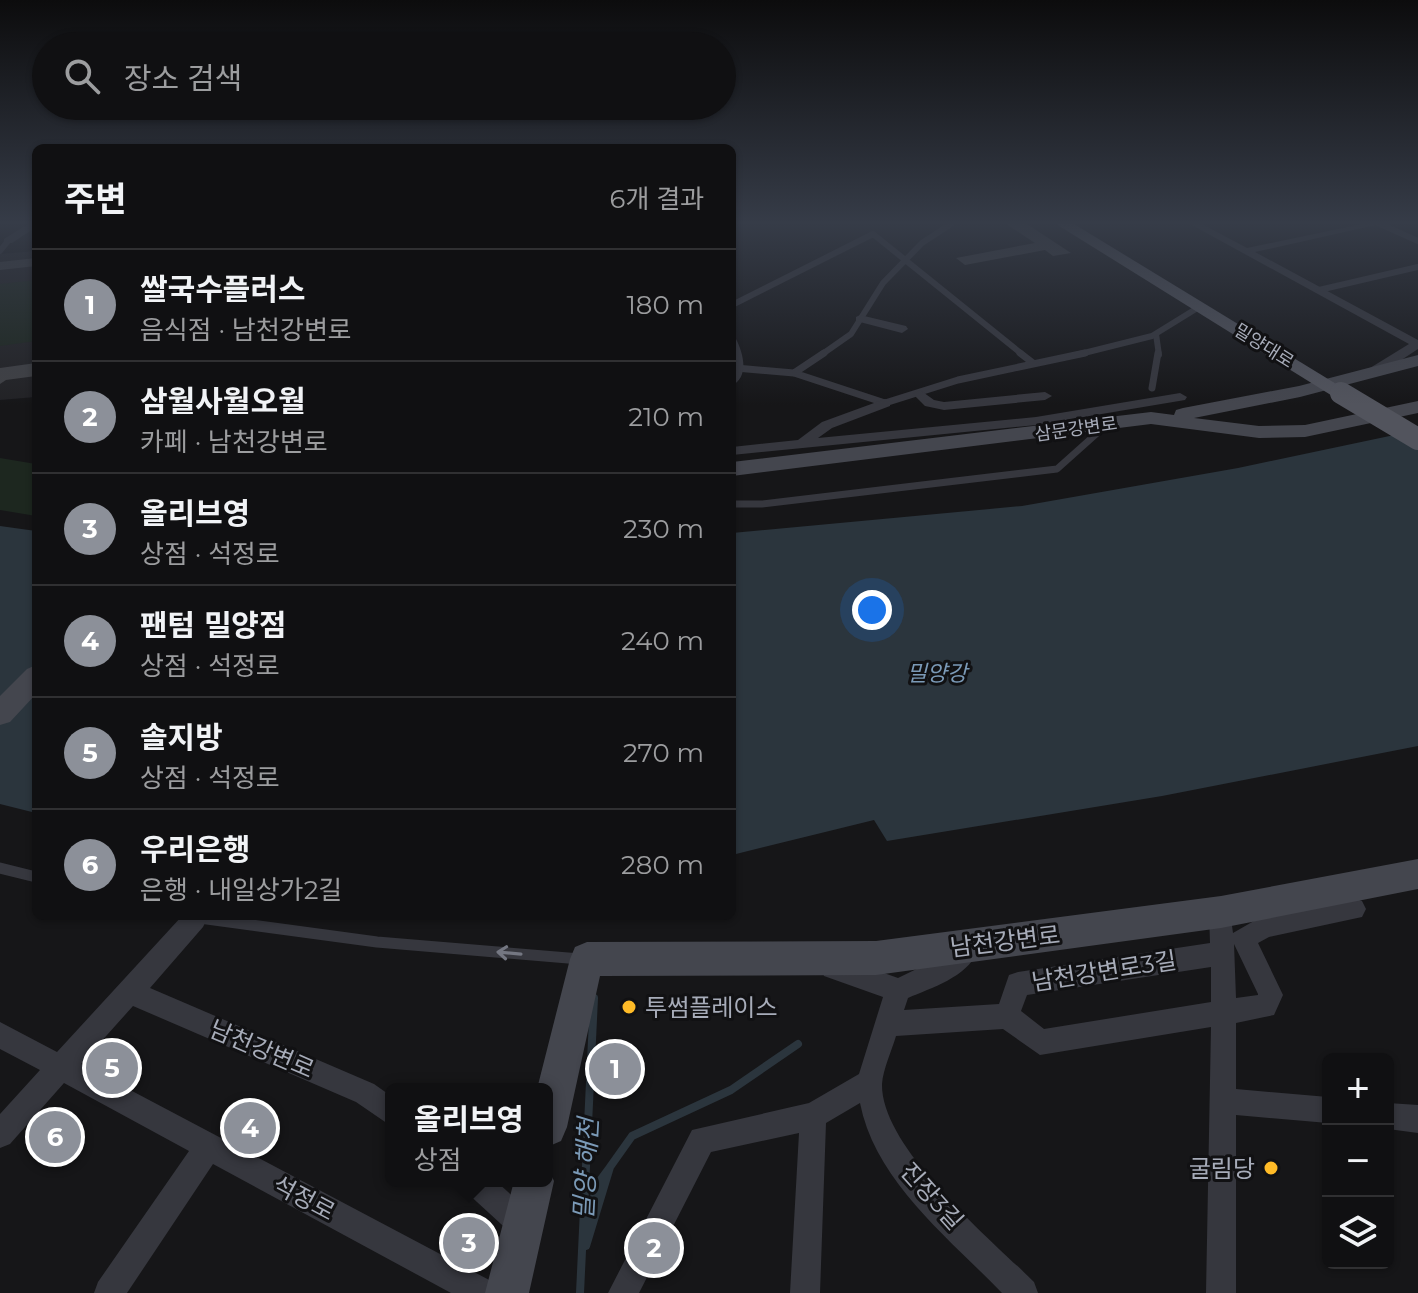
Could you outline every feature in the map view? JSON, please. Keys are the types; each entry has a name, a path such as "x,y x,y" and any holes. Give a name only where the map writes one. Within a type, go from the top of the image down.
{"main road":[{"name":"밀양대로","path":"1162,284 1418,439"}],"street":[{"path":"1308,284 1417,354"},
{"path":"860,319 902,329"},
{"path":"736,351 736,368"},
{"path":"1151,418 1333,388 1417,354"},
{"path":"920,394 930,403 944,406 1045,396"},
{"path":"736,451 1036,421 1180,397"},
{"path":"799,446 827,425 885,403"},
{"path":"1242,405 1245,414 1254,423 1280,432"},
{"name":"삼문강변로","path":"736,469 1104,427 1151,418 1280,432 1305,431 1418,407"},
{"path":"0,714 32,680"},
{"name":"남천강변로","path":"587,959 876,958 1221,912 1418,874"},
{"path":"887,1024 1007,1016 1040,1042 1265,1006 1271,995 1243,938 1266,926 1354,909"},
{"path":"1221,912 1224,953 1221,1293"},
{"name":"남천강변로","path":"0,1134 134,987 188,920"},
{"path":"810,958 898,990 942,970 974,945"},
{"name":"남천강변로3길","path":"1007,1016 1018,984 1224,953"},
{"path":"553,1102 587,959"},
{"name":"남천강변로","path":"134,987 141,997 365,1093 385,1108"},
{"path":"623,1293 702,1140 813,1116 869,1083 898,990"},
{"name":"석정로","path":"0,1035 482,1293"},
{"name":"진장3길","path":"869,1083 878,1127 912,1179 1023,1293"},
{"path":"1224,1101 1322,1109"},
{"path":"805,1293 813,1116"},
{"path":"1394,1117 1418,1119"},
{"path":"109,1293 208,1147"},
{"path":"482,1187 523,1225"},
{"path":"507,1293 532,1187"}],"lane":[{"path":"736,303 773,284"},
{"path":"794,373 851,334 882,284"},
{"path":"935,284 1033,363"},
{"path":"1319,290 1343,284"},
{"path":"736,368 794,373 885,403 958,380 1156,334 1199,307"},
{"path":"1152,388 1159,357 1156,334"},
{"path":"736,504 762,504 1057,469 1104,427"},
{"path":"0,868 32,876"},
{"name":"남천강변로","path":"212,920 377,942 587,959"}],"shaded area":[{"path":"0,284 32,284 32,397 0,400"},
{"path":"0,284 32,284 32,342 0,346"},
{"path":"0,458 32,463 32,515 0,510"}],"water":[{"name":"밀양강","path":"1418,430 1418,746 1162,796 887,841 874,820 736,854 736,533 1022,506 1238,468"},
{"path":"0,526 32,530 32,812 0,804"}],"building":[{"path":"32,364 32,377 6,380 0,384 0,368"}],"waterway":[{"name":"밀양 해천","path":"580,1293 594,998"},
{"name":"밀양 해천","path":"610,1167 632,1136 731,1090 798,1044"},
{"name":"밀양 해천","path":"610,1167 586,1246 596,1186 610,1167"}],"place":[{"name":"투썸플레이스","path":"629,1007"},
{"name":"솔지방","path":"112,1068"},
{"name":"쌀국수플러스","path":"615,1069"},
{"name":"팬텀 밀양점","path":"250,1128"},
{"name":"우리은행","path":"55,1137"},
{"name":"굴림당","path":"1271,1168"},
{"name":"올리브영","path":"469,1243"},
{"name":"삼월사월오월","path":"654,1248"}]}
